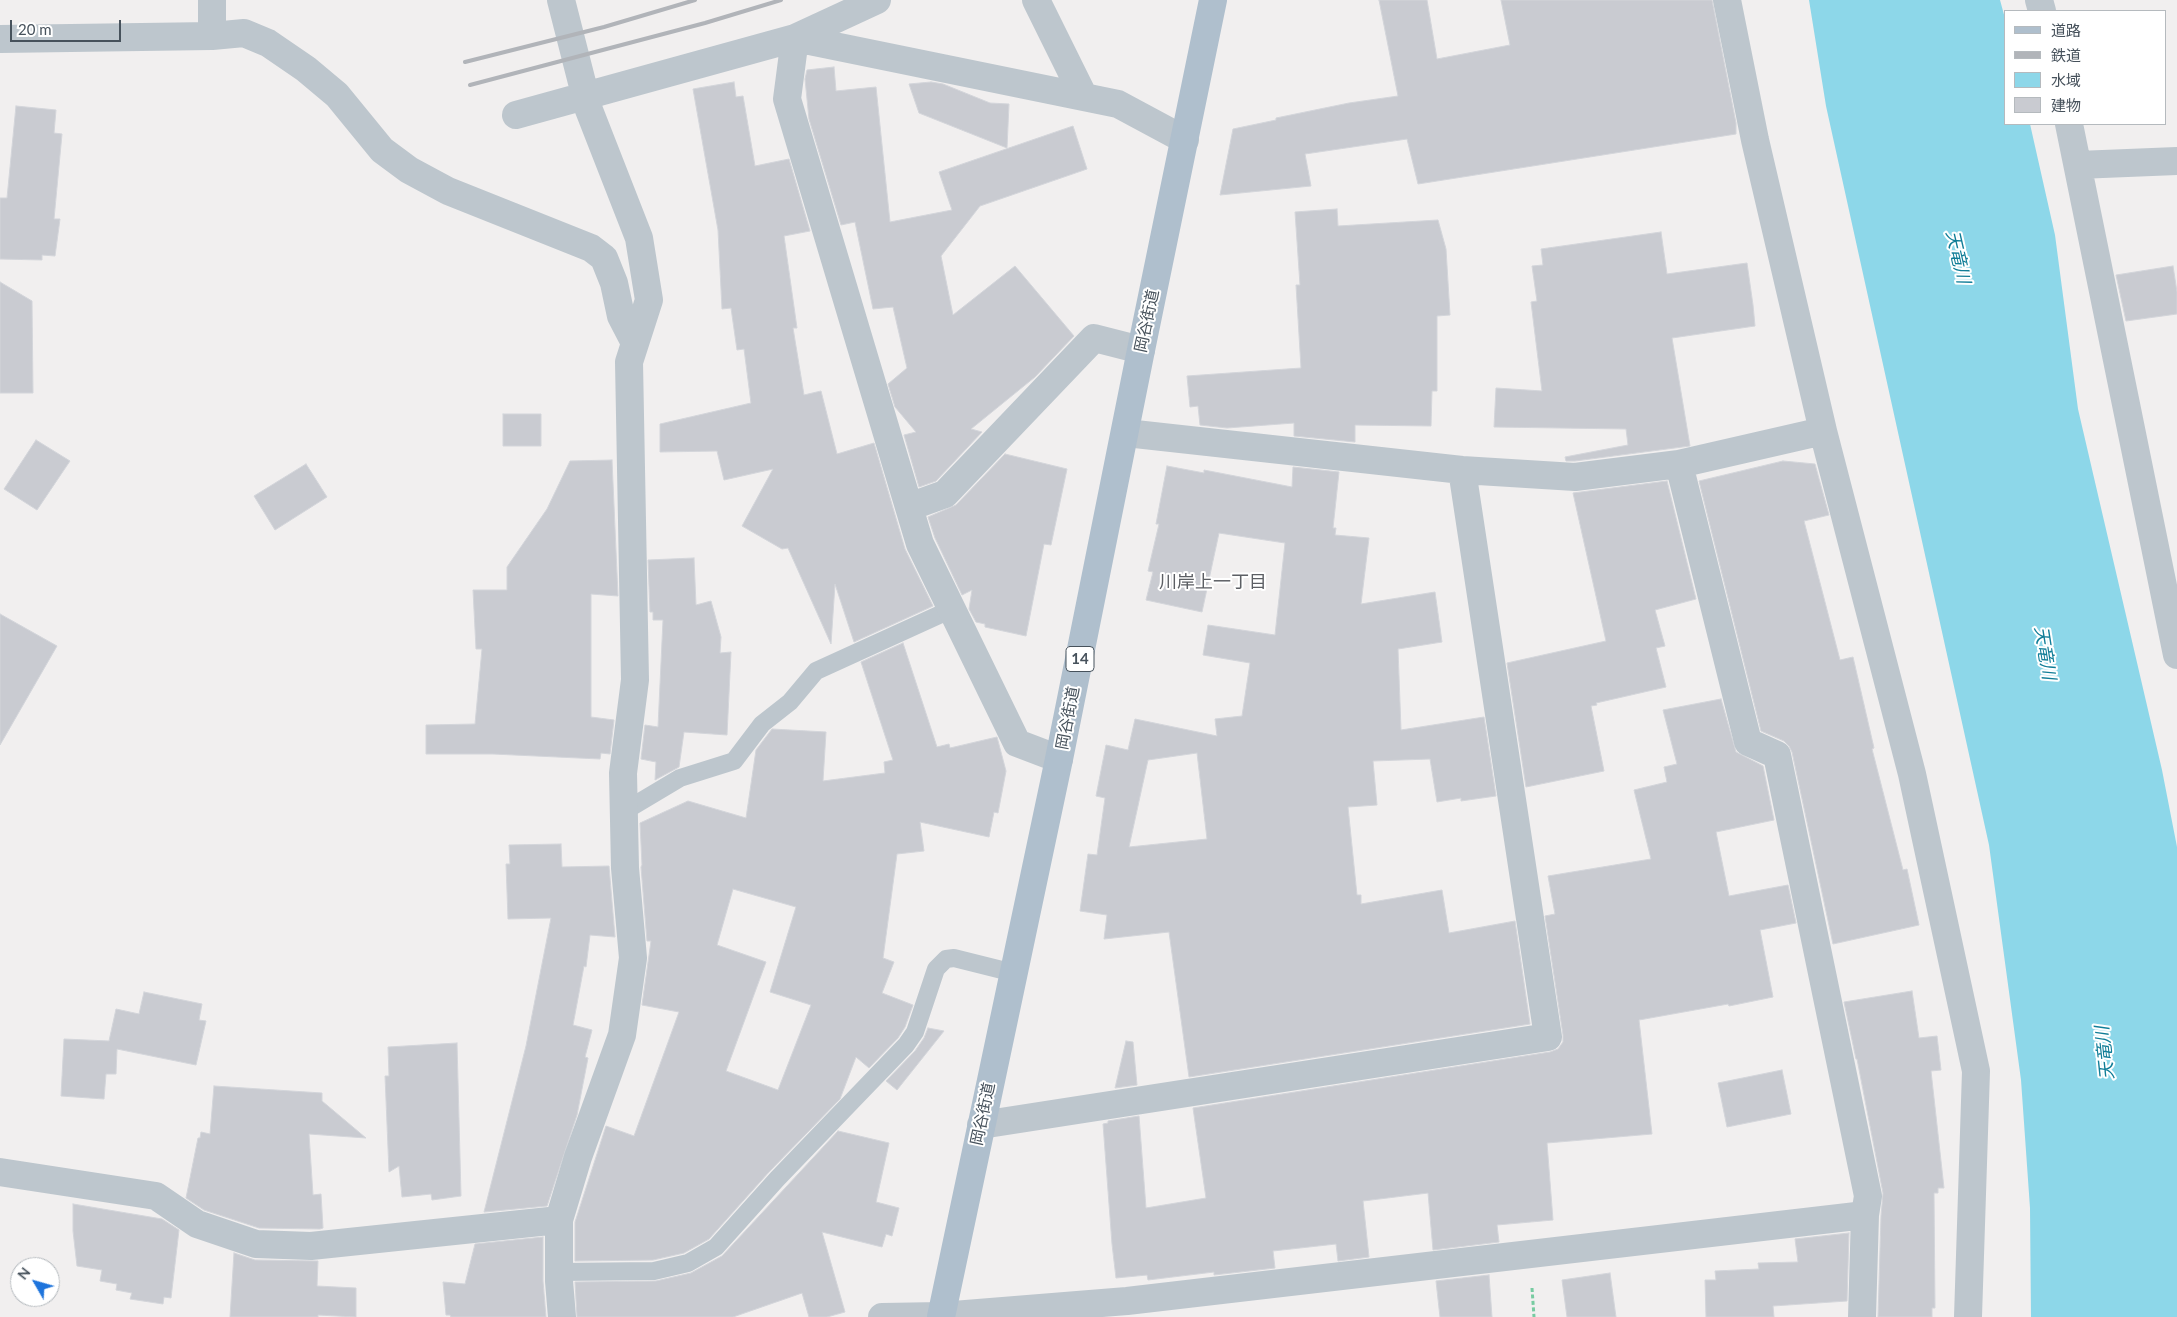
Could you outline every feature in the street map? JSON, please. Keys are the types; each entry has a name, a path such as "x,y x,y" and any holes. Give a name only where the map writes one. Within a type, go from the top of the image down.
{"main road":[{"name":"岡谷街道","path":"941,1316 1059,759 1213,0"}],"street":[{"path":"212,0 212,36"},
{"path":"516,115 795,38 877,0"},
{"path":"1036,0 1084,97"},
{"path":"1727,0 1755,140 1823,431 1912,774 1976,1071 1968,1317"},
{"path":"561,2 588,110 639,238 649,300 629,362 635,680 623,773 623,812 625,868 633,958 622,1035 578,1158 559,1220 559,1272 562,1317"},
{"path":"0,39 212,36 244,33 268,44 306,69 337,95 382,150 409,170 448,191 591,248 604,258 614,283 622,316 635,343"},
{"path":"795,38 1118,104 1185,140"},
{"path":"795,38 787,99 920,544 1017,743 1059,759"},
{"path":"2069,125 2177,655"},
{"path":"2078,165 2177,161"},
{"path":"909,507 945,494 1094,338 1141,350"},
{"path":"1126,434 1462,470 1575,477 1679,464 1823,431"},
{"path":"1679,464 1748,742 1777,755 1868,1196 1865,1215 1862,1317"},
{"path":"981,1125 1548,1037 1462,470"},
{"path":"0,1172 156,1196 197,1224 256,1244 311,1246 559,1220"},
{"path":"882,1317 1128,1309 1865,1215"}],"lane":[{"path":"623,812 680,778 734,761 762,724 790,702 816,671 952,609"},
{"path":"559,1272 654,1271 688,1263 716,1247 776,1179 906,1045 916,1032 936,969 946,959 954,958 1014,973"}],"water":[{"name":"天竜川","path":"1809,0 2000,0 2004,15 2004,125 2030,125 2055,235 2078,409 2162,770 2177,847 2177,1317 2031,1317 2030,1208 2021,1080 1989,845 1826,106"}],"building":[{"path":"1379,0 1427,0 1437,59 1510,45 1501,0 1712,0 1736,123 1736,134 1418,184 1407,139 1305,154 1311,186 1220,195 1233,129 1349,103 1398,96"},
{"path":"834,67 836,91 876,87 890,222 952,210 939,172 1073,126 1087,169 980,206 941,256 953,315 1015,266 1074,336 1035,377 971,429 982,432 936,481 919,487 904,435 916,432 895,407 888,384 907,368 893,307 873,309 855,222 841,225 809,119 805,79 807,70"},
{"path":"734,82 736,97 743,96 755,166 789,159 810,231 784,236 797,328 793,328 804,395 821,391 837,454 874,443 905,549 933,606 854,642 835,584 831,644 788,548 782,549 742,526 773,469 724,480 717,451 660,452 660,424 751,403 744,349 737,350 731,308 722,309 718,230 693,89"},
{"path":"931,82 943,84 990,103 1009,104 1007,148 919,113 909,84"},
{"path":"16,106 56,110 54,133 62,134 54,219 60,219 55,256 42,255 42,260 0,259 0,198 7,198"},
{"path":"1337,209 1338,226 1438,220 1446,249 1450,315 1437,316 1437,391 1432,391 1431,426 1355,425 1355,442 1294,436 1294,423 1227,428 1200,425 1198,406 1190,407 1187,376 1301,368 1296,285 1300,285 1295,212"},
{"path":"1661,232 1667,274 1747,263 1753,305 1755,326 1672,338 1690,446 1566,461 1565,457 1628,445 1626,429 1494,427 1496,388 1542,391 1531,302 1537,301 1532,266 1543,265 1541,249"},
{"path":"2173,266 2177,292 2177,314 2126,321 2116,275"},
{"path":"0,282 32,301 33,393 0,393"},
{"path":"503,414 541,414 541,446 503,446"},
{"path":"36,440 70,461 37,510 4,489"},
{"path":"1005,454 1067,469 1051,545 1044,544 1026,636 985,627 985,624 976,622 969,609 972,590 962,595 935,538 928,517 956,505"},
{"path":"612,460 618,596 591,594 591,717 614,720 610,754 601,753 600,759 493,754 426,754 426,725 475,724 482,649 476,649 473,590 507,590 507,567 547,509 570,461"},
{"path":"1783,461 1815,464 1829,515 1804,521 1840,660 1853,657 1874,748 1872,749 1903,870 1907,869 1919,925 1833,944 1792,752 1784,741 1761,731 1699,481"},
{"path":"306,464 327,497 275,530 254,496"},
{"path":"1167,466 1204,473 1204,470 1292,487 1293,467 1339,472 1333,528 1336,528 1335,535 1369,538 1361,604 1435,592 1442,642 1398,649 1401,730 1484,717 1496,796 1461,801 1461,798 1437,802 1430,759 1373,761 1377,805 1348,807 1357,895 1361,895 1361,904 1442,890 1449,933 1515,921 1530,1024 1189,1077 1169,932 1104,939 1107,915 1080,911 1088,854 1097,855 1105,798 1096,796 1106,745 1128,750 1135,719 1217,736 1215,719 1242,716 1250,663 1203,655 1208,625 1275,635 1285,543 1219,533 1202,612 1146,600 1153,572 1148,571 1159,524 1156,524","holes":["1197,753 1207,839 1129,847 1148,760"]},
{"path":"1667,481 1696,599 1655,610 1665,646 1656,648 1666,687 1596,703 1597,705 1591,706 1604,771 1526,787 1507,663 1606,641 1573,493"},
{"path":"694,558 696,605 711,601 721,637 720,653 731,652 727,735 684,732 679,767 655,780 656,762 641,759 645,725 658,727 663,620 653,620 653,612 650,612 648,560"},
{"path":"0,614 57,646 0,745"},
{"path":"903,643 937,747 949,744 950,748 997,737 1006,771 998,813 994,812 989,837 920,822 924,851 897,854 883,958 894,962 882,993 913,1005 905,1027 898,1038 869,1068 856,1057 840,1099 769,1172 709,1239 684,1253 653,1260 575,1261 575,1222 606,1126 634,1136 679,1012 642,1005 651,941 647,941 641,867 640,823 688,801 746,818 756,750 772,729 826,732 823,781 885,773 884,762 893,760 861,662","holes":["733,889 796,907 770,992 811,1005 778,1090 726,1071 766,962 717,945"]},
{"path":"1721,699 1736,752 1763,766 1774,820 1716,832 1729,896 1788,885 1796,923 1760,930 1773,997 1639,1020 1652,1134 1547,1143 1553,1220 1497,1225 1499,1242 1433,1250 1428,1193 1363,1201 1369,1257 1338,1261 1336,1244 1273,1251 1275,1268 1214,1275 1214,1272 1148,1280 1147,1275 1116,1278 1103,1124 1108,1123 1108,1121 1139,1116 1146,1208 1206,1198 1193,1108 1550,1052 1558,1049 1563,1042 1563,1035 1545,916 1555,914 1548,876 1651,859 1634,790 1667,782 1664,767 1677,764 1663,710"},
{"path":"561,844 562,867 609,866 615,937 590,935 586,967 584,966 573,1025 592,1030 585,1057 588,1058 577,1115 547,1206 484,1212 526,1046 551,918 508,919 506,864 510,864 509,845"},
{"path":"1912,991 1919,1038 1937,1036 1941,1070 1931,1071 1944,1188 1938,1188 1938,1193 1934,1193 1935,1308 1932,1308 1932,1317 1878,1317 1883,1193 1844,1002"},
{"path":"144,992 202,1004 199,1020 206,1021 196,1065 117,1049 116,1074 106,1074 104,1099 61,1096 64,1039 109,1041 116,1009 139,1014"},
{"path":"928,1028 944,1031 897,1090 886,1081 915,1051"},
{"path":"1126,1041 1133,1042 1137,1085 1115,1088"},
{"path":"457,1043 461,1196 432,1200 431,1194 402,1197 399,1166 389,1172 385,1076 389,1076 388,1047"},
{"path":"1782,1070 1791,1114 1727,1127 1718,1083"},
{"path":"214,1086 322,1093 322,1101 366,1138 309,1134 313,1195 321,1194 323,1228 259,1228 204,1210 186,1198 198,1138 200,1138 201,1132 210,1134"},
{"path":"838,1131 889,1143 876,1202 899,1208 892,1236 886,1234 882,1247 822,1232 845,1312 827,1317 809,1317 802,1293 733,1317 577,1317 575,1282 656,1281 691,1273 722,1256"},
{"path":"73,1204 162,1219 179,1230 171,1298 164,1297 163,1304 130,1299 132,1293 116,1290 117,1284 100,1281 102,1270 77,1266 73,1231"},
{"path":"1849,1233 1847,1301 1773,1306 1774,1317 1706,1317 1705,1280 1716,1280 1715,1271 1759,1269 1758,1263 1798,1262 1795,1239"},
{"path":"543,1237 543,1281 546,1317 451,1317 446,1315 443,1282 465,1284 475,1244"},
{"path":"234,1253 255,1260 318,1261 317,1286 356,1288 356,1317 318,1315 318,1317 230,1317"},
{"path":"1610,1273 1616,1317 1567,1317 1562,1280"},
{"path":"1489,1275 1492,1317 1440,1317 1436,1281"}],"railway":[{"path":"465,62 604,27 695,0"},
{"path":"470,85 705,23 781,0"}],"district":[{"name":"川岸上一丁目","path":"1213,582"}]}
